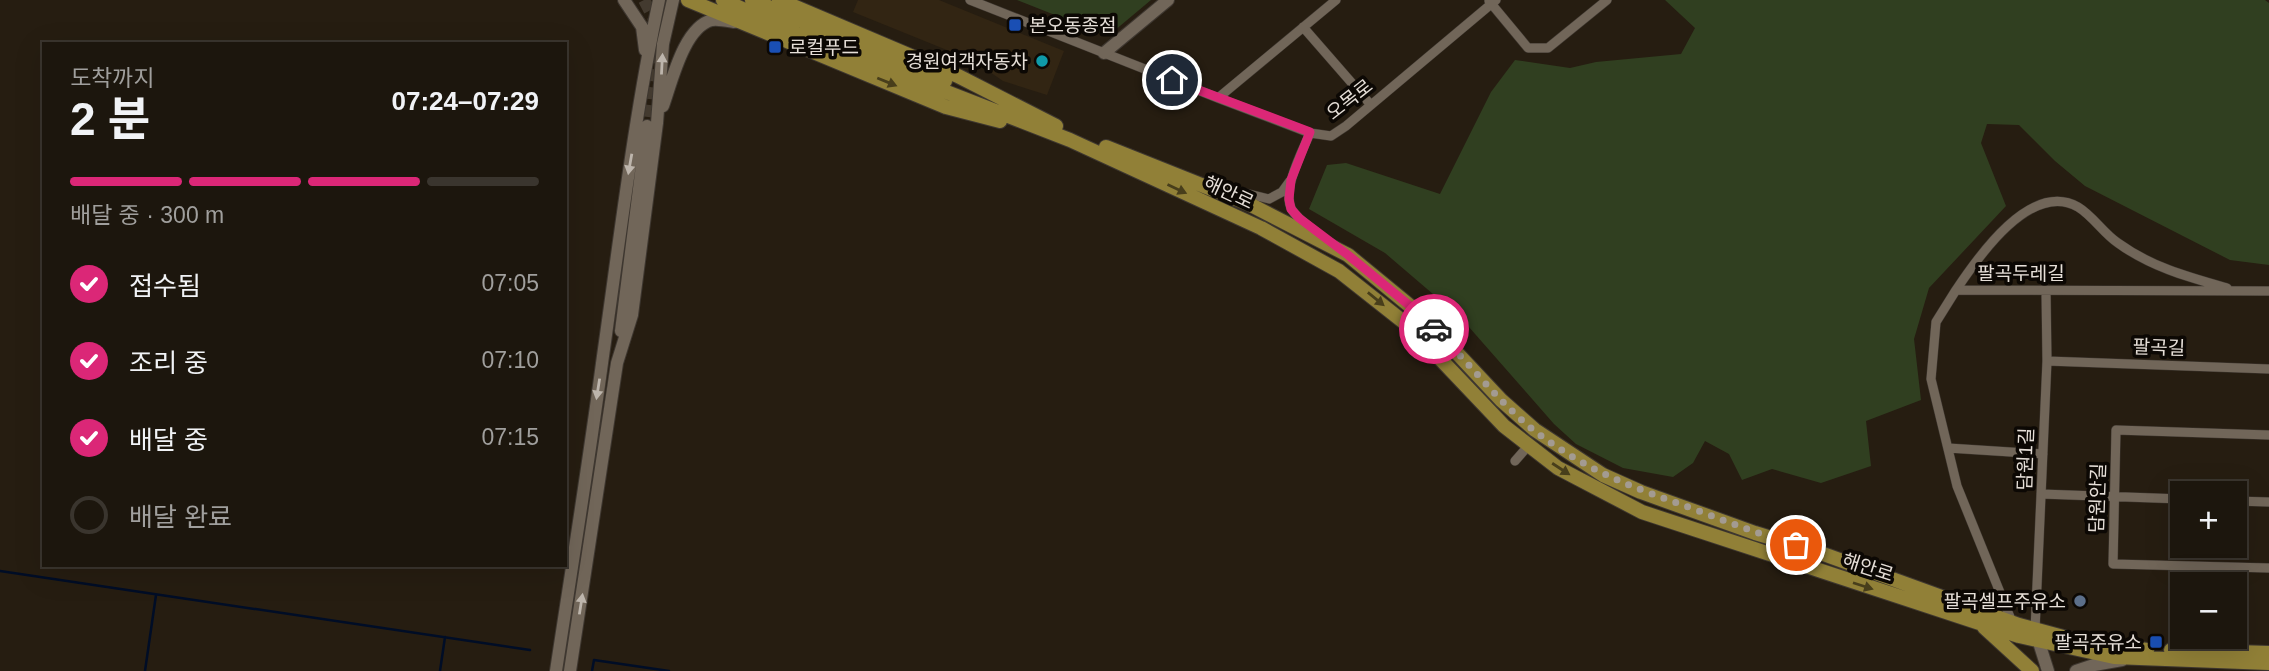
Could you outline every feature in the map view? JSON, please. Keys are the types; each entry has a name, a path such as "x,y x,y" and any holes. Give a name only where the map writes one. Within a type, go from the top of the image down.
{"main road":[{"path":"624,0 642,27 645,64"},
{"path":"556,671 645,64 659,0"},
{"path":"570,671 617,363 632,315 652,125 663,44 673,0"},
{"path":"723,0 800,28"},
{"path":"752,0 800,28"},
{"path":"779,0 958,76 1068,136"},
{"path":"1104,53 1168,0"},
{"path":"694,1 946,107 1068,136"},
{"path":"652,125 695,29 713,20 741,22"},
{"name":"해안로","path":"800,28 1068,136 1249,204 1339,251 1410,306 1501,400 1535,430 1603,475 1641,492 1755,533 1815,551 2011,622 2036,635 2137,649 2269,653"},
{"name":"해안로","path":"1068,136 1261,228 1339,271 1410,327 1504,426 1558,468 1642,512 1784,561 1977,622 2114,657 2269,663"},
{"path":"1977,622 2032,671"},
{"path":"2036,635 2048,671"},
{"path":"2076,671 2131,658"}],"street":[{"name":"오목로","path":"970,0 1218,98 1310,132 1331,136 1492,1 1528,48 1548,48 1607,0"},
{"path":"1218,98 1336,0"},
{"path":"1303,27 1371,105"},
{"path":"1222,193 1241,192 1269,199 1282,192 1291,180 1310,132"},
{"path":"1291,180 1291,209 1339,251"},
{"path":"1956,290 1977,258 1996,237 2037,204 2051,200 2079,208 2118,243 2171,273 2241,291"},
{"name":"팔곡두레길","path":"2011,622 1957,486 1931,379 1936,322 1956,290 2269,290"},
{"name":"담원1길","path":"2036,635 2047,361 2046,291"},
{"name":"팔곡길","path":"2047,361 2269,369"},
{"name":"담원안길","path":"2269,435 2116,430 2113,564 2269,568"},
{"path":"1515,461 1529,445"},
{"path":"1948,448 2043,454"},
{"path":"2041,494 2170,499"},
{"path":"2247,501 2269,502"}],"shaded area":[{"path":"858,0 939,0 1064,51 1047,95 1003,81 974,61 853,12"}],"green space":[{"path":"1017,0 1151,0 1108,36"},
{"path":"1665,0 2265,0 2269,3 2269,265 2230,260 2085,186 2019,125 1987,124 1981,143 2006,206 1929,288 1914,339 1921,400 1866,421 1871,466 1821,483 1772,469 1742,480 1729,454 1705,441 1693,463 1673,477 1623,468 1576,444 1554,424 1461,318 1385,253 1309,209 1327,165 1346,163 1440,194 1491,92 1515,60 1570,68 1596,62 1681,54 1695,28"}],"waterway":[{"path":"0,571 530,650"},
{"path":"145,671 156,595"},
{"path":"440,671 445,637"},
{"path":"592,671 594,660 669,671"}],"tunnel":[{"path":"644,0 654,19 656,51 647,126"}],"way so far":[{"path":"1434,329 1501,400 1566,453 1603,475 1641,492 1796,545"}],"place":[{"name":"본오동종점","path":"1015,25"},
{"name":"로컬푸드","path":"775,47"},
{"name":"경원여객자동차","path":"1042,61"},
{"name":"팔곡셀프주유소","path":"2080,601"},
{"name":"팔곡주유소","path":"2156,642"}],"route":[{"path":"1172,80 1310,132 1291,180 1291,209 1339,251 1348,255 1410,306 1434,329"}]}
